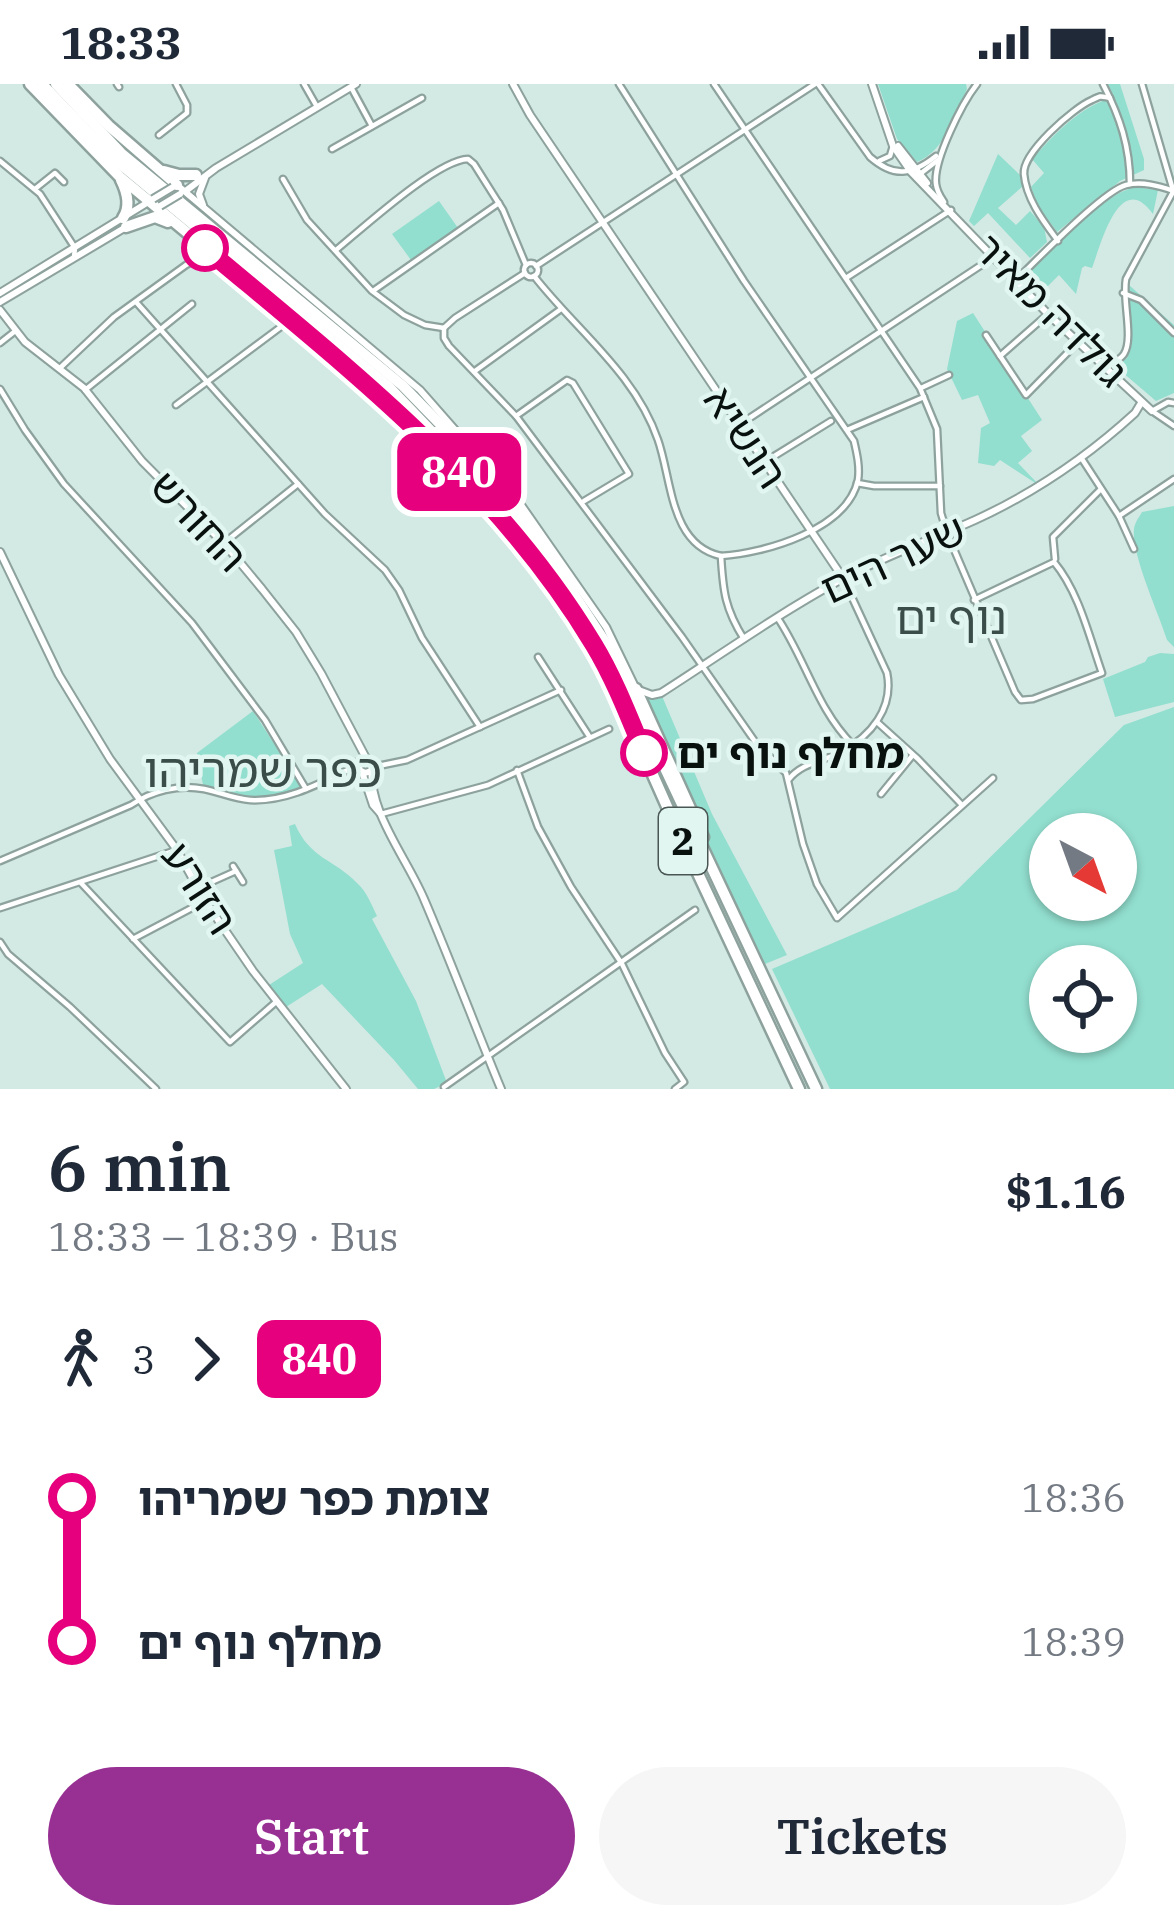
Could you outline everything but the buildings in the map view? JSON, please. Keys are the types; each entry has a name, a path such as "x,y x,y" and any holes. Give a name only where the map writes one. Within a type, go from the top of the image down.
{"highway":[{"path":"30,84 120,177 318,341 440,450 563,596"},
{"name":"2","path":"42,84 113,158 388,386 510,517 597,649 799,1089"},
{"name":"2","path":"56,84 122,153 403,386 476,460 526,521 607,645 816,1089"},
{"path":"68,84 179,189"},
{"path":"159,169 201,176"},
{"path":"120,177 127,200 125,222 155,217 180,228"},
{"path":"636,688 774,999"}],"street":[{"path":"159,135 187,113 176,84"},
{"path":"304,84 317,107"},
{"name":"הנשיא","path":"513,84 844,578 887,673 887,703 877,722"},
{"path":"336,250 402,196 457,159 468,159 499,203 526,269 604,353 652,424 687,535 708,554 721,556 763,550 810,532 850,499 859,465 854,442 619,84"},
{"path":"714,84 920,388 937,429 946,532 1021,700 1102,673 1078,606 1054,562 1053,537 1100,490"},
{"path":"977,84 934,164 913,170 888,169 870,157 816,84 526,269 455,318 444,328 444,338 515,416 756,743 789,779 803,844 817,884 837,918 993,778"},
{"path":"872,84 893,146 913,170"},
{"path":"1103,84 1127,144 1130,184"},
{"path":"1107,368 1124,354 1128,338 1123,293 1132,265 1174,190 1142,84"},
{"path":"0,306 75,253 354,86 372,126"},
{"path":"1058,241 1036,209 1023,177 1024,163 1082,105 1099,97 1110,98"},
{"path":"332,149 422,98"},
{"path":"885,121 913,170"},
{"path":"870,157 884,160 893,146"},
{"path":"846,278 948,207 936,185 939,155"},
{"path":"913,170 939,155"},
{"path":"0,161 35,189 75,253"},
{"name":"גולדה מאיר","path":"913,170 1048,314 1152,411"},
{"path":"35,189 55,173 64,182"},
{"path":"201,176 199,197 205,208"},
{"path":"283,179 307,220 373,291 425,326 444,328"},
{"path":"1016,280 1118,188 1147,184 1174,190"},
{"path":"179,189 420,390 521,505 606,627 636,688"},
{"path":"373,291 499,203"},
{"path":"0,293 75,253"},
{"path":"738,425 995,256"},
{"path":"60,368 136,302 193,260 204,261"},
{"path":"534,276 536,266"},
{"path":"1123,293 1141,300 1174,334"},
{"path":"136,302 298,484 393,580 422,638 480,727"},
{"path":"85,390 192,304"},
{"name":"החורש","path":"0,306 15,332 85,390 142,461 224,543 296,632 370,760 366,769"},
{"path":"475,370 561,309"},
{"path":"1000,356 1048,314"},
{"path":"176,405 282,326"},
{"path":"0,343 15,332"},
{"path":"986,334 1026,395 1078,342"},
{"path":"920,388 949,375"},
{"path":"515,416 571,381 629,474 582,502"},
{"path":"0,389 64,484 192,623 265,720 306,789"},
{"path":"847,430 923,397"},
{"path":"1152,411 1172,401"},
{"name":"שער הים","path":"636,688 652,695 661,693 844,578 1003,506 1082,459 1141,403"},
{"path":"1152,411 1173,424"},
{"path":"763,463 832,421"},
{"path":"1082,459 1134,549"},
{"path":"1118,516 1174,479"},
{"path":"857,483 940,486"},
{"path":"224,543 298,484"},
{"name":"הזורע","path":"0,552 59,675 110,759 177,850 197,888 276,1002 346,1089"},
{"path":"721,556 724,598 744,639"},
{"path":"974,600 1054,562"},
{"path":"777,617 833,722 853,744"},
{"path":"538,657 589,736"},
{"path":"0,861 166,789 186,787 250,800 284,797 406,760 561,690"},
{"path":"789,779 798,769 839,754 877,722 961,804"},
{"path":"381,814 466,793 609,729"},
{"path":"881,794 912,756"},
{"path":"776,763 798,769"},
{"path":"366,769 381,814 417,881 501,1089"},
{"path":"517,770 538,827 622,964 683,1082 675,1089"},
{"path":"0,908 177,850"},
{"path":"197,888 234,869 243,883"},
{"path":"80,883 230,1042 276,1002"},
{"path":"133,939 206,901"},
{"path":"445,1088 695,910"},
{"path":"0,942 156,1089"}],"green space":[{"path":"878,84 966,84 967,89 942,140 917,162 897,139"},
{"path":"1108,84 1120,84 1144,170 1120,181 1057,232 1031,187 1044,173 1032,159 1079,114 1114,97"},
{"path":"998,154 1020,175 1023,186 998,208 1016,225 1030,211 1044,227 1047,242 1030,258 988,213 974,226 969,221"},
{"path":"1135,187 1158,190 1153,214 1141,202 1122,205 1107,228 1092,268 1082,268 1076,294 1059,275 1041,293 1024,276 1092,212"},
{"path":"439,201 458,228 411,260 392,234"},
{"path":"1129,285 1174,325 1174,393 1156,401 1115,366 1127,358 1131,348"},
{"path":"973,313 1042,420 1021,436 1032,451 1018,463 1040,486 1000,460 994,466 978,463 981,428 990,423 978,395 962,400 947,369 957,321"},
{"path":"1174,506 1174,647 1146,584 1134,529 1142,512"},
{"path":"1160,653 1174,654 1174,702 1115,717 1103,679"},
{"path":"662,696 712,814 787,955 765,964 644,697"},
{"path":"1174,707 1174,1089 830,1089 772,969 957,890 1029,819 1029,921 1137,921 1137,813 1035,813 1124,725"},
{"path":"253,711 302,787 253,797 203,785 197,753"},
{"path":"295,824 308,845 366,894 377,916 372,919 416,1001 447,1083 418,1089 322,984 286,1007 269,985 303,963 290,934 274,850 292,846 289,826"}],"bus line":[{"name":"840","path":"205,248 397,411 477,491 563,596 597,649 644,753"}],"place":[{"name":"מחלף נוף ים","path":"644,753"}],"district":[{"name":"נוף ים","path":"951,618"},
{"name":"כפר שמריהו","path":"263,770"}]}
